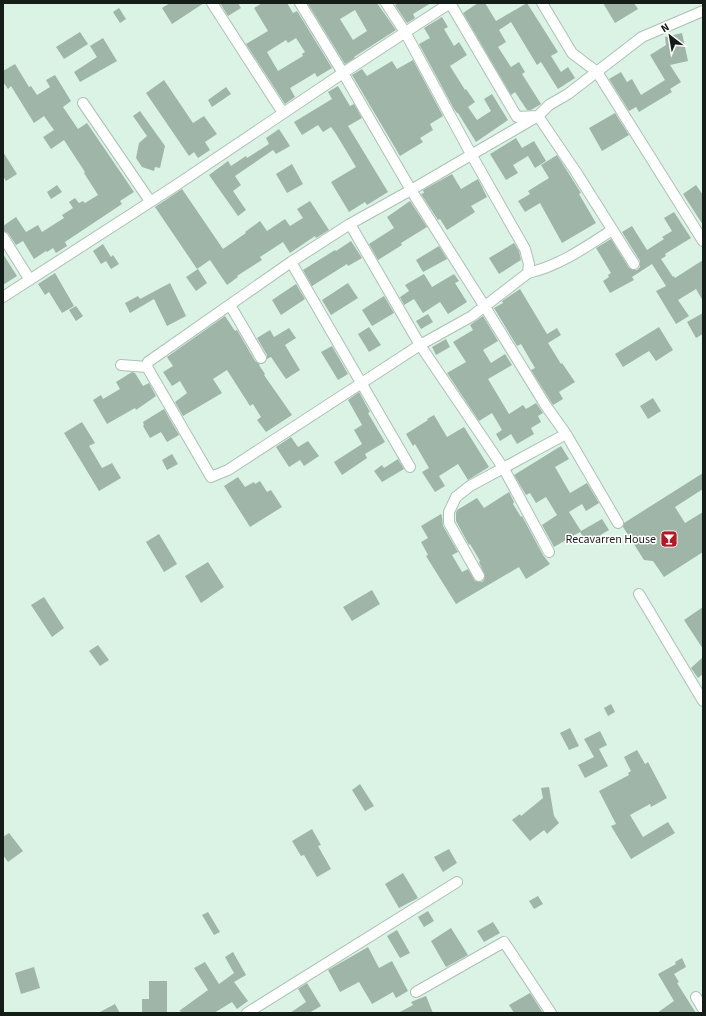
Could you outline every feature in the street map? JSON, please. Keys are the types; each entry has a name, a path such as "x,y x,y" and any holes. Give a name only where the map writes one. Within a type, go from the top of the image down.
{"street":[{"path":"212,3 283,113"},
{"path":"300,3 343,73 411,190 546,406 566,434 618,523"},
{"path":"386,3 405,32 524,249 529,264 528,273"},
{"path":"3,297 450,3 517,117 538,116"},
{"path":"542,3 572,53 597,72 703,241"},
{"path":"612,230 566,259 528,273 472,316 420,345 228,470 211,477 147,367 148,362 291,262 350,224 538,116 549,105 568,94 642,37 703,11"},
{"path":"83,103 150,201"},
{"path":"538,116 576,172 634,264"},
{"path":"350,224 420,345 504,469 549,552"},
{"path":"3,237 30,280"},
{"path":"291,262 410,467"},
{"path":"230,305 261,358"},
{"path":"121,365 147,367"},
{"path":"479,576 449,523 449,512 456,497 470,486 504,469 566,434"},
{"path":"639,594 703,700"},
{"path":"247,1013 457,882"},
{"path":"416,992 504,942 551,1013"},
{"path":"696,997 703,1009"}],"building":[{"path":"170,3 204,3 172,24 162,8"},
{"path":"220,3 238,3 241,8 228,16"},
{"path":"262,3 287,3 293,13 297,11 332,68 317,77 315,73 290,88 295,97 285,104 246,44 268,31 254,8","holes":["296,38 305,52 302,54 303,56 278,71 267,52 286,40 288,43"]},
{"path":"377,3 396,30 345,64 308,4","holes":["355,10 367,31 353,40 340,19"]},
{"path":"399,3 431,3 413,14 415,18 407,23 395,5"},
{"path":"478,3 485,3 496,21 527,3 558,52 551,56 561,72 568,67 575,78 558,89 541,62 537,65 511,22 499,30 506,42 498,47 511,67 519,62 525,72 522,74 541,104 531,110 527,110 515,92 511,95 463,13"},
{"path":"603,3 634,3 638,9 615,23"},
{"path":"119,8 126,19 120,23 113,12"},
{"path":"442,17 448,27 444,29 454,46 459,42 467,55 450,66 465,90 466,89 475,102 468,107 477,120 491,111 484,99 492,94 508,120 476,142 454,109 419,44 430,38 424,28"},
{"path":"80,32 88,44 64,59 56,47"},
{"path":"682,33 688,61 670,65 681,82 670,89 672,92 639,112 636,107 629,111 609,79 621,72 627,82 632,79 641,95 665,80 650,55 666,45 665,37"},
{"path":"103,38 117,61 80,82 74,72 97,57 90,46"},
{"path":"413,60 443,116 430,124 433,130 420,138 423,142 400,156 352,75 362,69 367,76 392,61 397,69"},
{"path":"15,64 29,87 31,86 37,95 50,87 46,80 55,75 71,101 63,107 78,129 87,123 134,192 120,201 122,204 65,242 67,246 56,253 53,248 34,259 23,241 16,245 8,233 3,231 3,226 16,217 26,232 38,225 42,232 64,218 62,215 73,208 69,202 75,198 79,203 83,201 85,203 98,195 64,140 51,149 43,137 54,130 44,116 34,123 11,86 8,89 3,82 3,71"},
{"path":"164,80 193,123 204,116 217,134 205,142 210,150 198,158 194,152 189,156 146,93"},
{"path":"338,86 350,106 354,104 362,118 348,126 388,192 367,205 365,202 349,212 331,182 356,167 336,134 331,127 323,132 318,125 302,135 294,122 332,99 328,92"},
{"path":"226,87 231,94 212,107 208,100"},
{"path":"140,111 165,146 160,168 155,167 154,171 142,167 136,158 139,143 147,136 133,116"},
{"path":"615,113 629,135 602,151 589,128"},
{"path":"279,129 290,146 276,154 273,150 235,176 241,185 233,191 246,210 238,216 209,175 228,161 231,166 269,144 266,138"},
{"path":"516,138 522,148 534,141 546,161 535,168 528,156 513,165 518,173 506,180 490,154"},
{"path":"3,152 17,174 6,181 3,176"},
{"path":"557,155 581,193 579,194 596,223 562,243 540,203 525,212 518,201 530,194 528,191 549,178 541,165"},
{"path":"292,164 303,184 287,193 276,174"},
{"path":"452,174 461,189 478,179 487,197 471,206 475,212 447,230 440,219 438,220 421,194 424,193 423,190"},
{"path":"57,185 62,192 51,199 47,192"},
{"path":"696,185 703,195 703,225 683,194"},
{"path":"182,189 223,249 260,221 267,231 285,219 290,226 303,218 297,209 310,201 329,230 316,238 315,236 290,253 283,242 260,257 262,260 237,276 238,277 227,285 210,260 197,269 155,207"},
{"path":"410,201 427,227 401,243 402,245 378,260 369,244 394,228 387,217"},
{"path":"674,212 691,238 665,254 666,256 661,259 675,278 703,260 703,301 696,289 678,300 689,316 676,324 656,291 666,286 652,264 632,277 634,280 610,293 603,281 609,277 608,275 611,273 596,248 611,239 629,268 637,270 640,267 640,261 622,232 632,226 647,250 664,239 662,237 672,231 664,218"},
{"path":"351,241 362,258 348,266 347,264 312,286 303,270"},
{"path":"514,243 519,251 521,260 499,274 489,258"},
{"path":"103,244 111,257 113,255 119,264 111,269 106,261 101,264 93,251"},
{"path":"439,246 447,259 423,272 416,260"},
{"path":"3,254 17,276 3,285"},
{"path":"198,269 207,283 196,291 186,277"},
{"path":"55,273 74,306 62,313 49,292 45,295 38,284"},
{"path":"424,274 432,287 454,274 459,281 455,283 467,302 448,314 440,302 423,313 414,299 404,305 400,297 409,291 405,285"},
{"path":"170,283 186,316 167,326 154,299 130,313 125,303 138,296 140,299"},
{"path":"348,283 358,298 331,315 322,300"},
{"path":"296,284 305,299 281,315 272,300"},
{"path":"520,289 547,334 557,328 561,335 548,343 561,364 562,363 575,382 559,392 563,399 553,405 531,370 535,368 521,344 517,346 494,308 503,303 502,301"},
{"path":"384,296 394,313 372,326 362,310"},
{"path":"76,306 83,316 76,321 69,310"},
{"path":"703,313 703,334 696,338 687,322"},
{"path":"428,314 433,322 421,329 416,321"},
{"path":"225,316 235,331 237,330 255,361 260,364 259,365 265,374 264,375 292,415 266,432 257,420 261,417 253,404 250,406 227,370 213,379 222,393 183,416 175,402 187,393 180,381 172,386 163,372 173,366 167,357"},
{"path":"483,316 498,341 483,350 491,363 505,354 512,365 488,379 509,414 523,405 526,409 536,403 543,413 538,416 541,422 531,428 534,434 517,444 511,434 500,441 496,434 502,430 492,413 479,421 447,373 466,362 453,342 473,330 470,325"},
{"path":"369,327 381,345 369,352 358,334"},
{"path":"659,327 673,350 656,361 649,351 623,367 615,354"},
{"path":"289,328 296,338 285,345 300,370 286,379 271,357 267,359 267,355 257,338 270,330 274,337"},
{"path":"446,339 450,347 436,355 432,347"},
{"path":"332,346 348,374 338,380 321,352"},
{"path":"132,372 135,373 143,386 149,383 156,396 136,410 135,408 107,424 93,400 101,395 103,399 120,389 116,382"},
{"path":"359,392 370,412 368,413 385,442 365,454 367,458 342,475 334,462 362,444 354,430 362,425 348,400"},
{"path":"653,398 661,411 648,419 640,406"},
{"path":"164,409 179,435 167,442 161,432 150,438 143,426 143,422"},
{"path":"434,415 447,437 464,427 489,467 468,480 458,464 439,476 445,486 435,492 422,472 429,468 415,444 413,446 406,434"},
{"path":"82,422 95,443 89,446 102,468 112,463 121,478 99,491 64,433"},
{"path":"291,437 298,447 308,441 319,456 304,466 300,460 289,467 276,447"},
{"path":"561,446 569,459 555,467 570,493 587,483 599,503 586,511 582,504 569,512 581,531 602,519 609,530 587,543 580,532 554,547 542,525 557,515 546,497 536,503 530,493 526,495 514,475"},
{"path":"172,454 178,464 167,470 162,460"},
{"path":"398,459 404,469 382,482 374,471 382,465 384,468"},
{"path":"703,473 703,489 675,507 685,523 703,512 703,552 664,577 653,561 644,560 623,527 624,523"},
{"path":"238,477 245,487 254,482 255,484 260,481 267,492 271,490 282,507 250,527 224,486"},
{"path":"509,492 514,502 513,504 521,517 522,516 543,555 550,564 526,579 519,567 456,604 426,556 428,555 421,542 428,538 421,526 441,514 443,526 458,552 452,555 462,572 468,569 475,581 482,582 485,576 479,562 480,561 470,544 469,545 456,521 456,513 457,510 477,498 484,508"},
{"path":"159,534 177,564 164,572 146,542"},
{"path":"208,562 224,587 201,603 185,576"},
{"path":"372,590 380,604 352,621 343,607"},
{"path":"44,597 64,628 52,637 31,605"},
{"path":"703,607 703,649 684,620"},
{"path":"98,645 109,660 100,666 89,651"},
{"path":"703,657 703,674 698,678 691,668"},
{"path":"611,704 615,712 608,716 604,708"},
{"path":"570,728 579,746 569,750 560,733"},
{"path":"600,731 607,745 599,749 608,766 585,778 578,765 594,757 584,739"},
{"path":"637,750 645,764 648,762 667,798 651,807 650,804 630,815 643,837 668,822 675,833 631,859 611,826 616,824 599,791 629,775 628,773 631,771 624,757"},
{"path":"360,784 374,806 365,811 352,790"},
{"path":"549,787 554,816 559,823 547,834 544,830 530,841 512,820 520,814 521,816 543,798 541,788"},
{"path":"312,829 321,845 318,846 331,869 317,877 304,855 301,856 292,841"},
{"path":"9,833 23,851 8,862 3,855 3,837"},
{"path":"449,849 457,863 443,872 434,857"},
{"path":"403,873 418,898 399,908 385,884"},
{"path":"538,896 543,904 534,909 529,901"},
{"path":"428,911 434,921 424,927 418,917"},
{"path":"208,912 220,932 214,935 202,915"},
{"path":"493,922 500,933 484,942 477,931"},
{"path":"451,928 468,955 446,967 431,941"},
{"path":"397,930 410,953 400,958 387,936"},
{"path":"368,947 379,968 392,961 408,991 396,998 393,992 372,1004 359,982 340,992 328,970"},
{"path":"233,952 246,975 234,982 248,1001 237,1009 232,1002 214,1013 179,1013 181,1011 179,1011 208,990 194,968 205,962 219,984 234,973 225,957"},
{"path":"682,958 686,967 674,974 679,982 677,983 696,1013 657,1013 674,1001 658,974 676,964 675,962"},
{"path":"34,967 40,988 21,994 15,973"},
{"path":"149,981 167,981 167,1012 142,1012 142,999 149,999"},
{"path":"307,983 321,1006 309,1013 290,1013 306,1002 298,989"},
{"path":"530,993 543,1013 514,1013 509,1005"},
{"path":"426,996 433,1013 398,1013 413,1005 411,1002"},
{"path":"115,1004 120,1013 98,1013"}],"place":[{"name":"Recavarren House","path":"669,539"}]}
